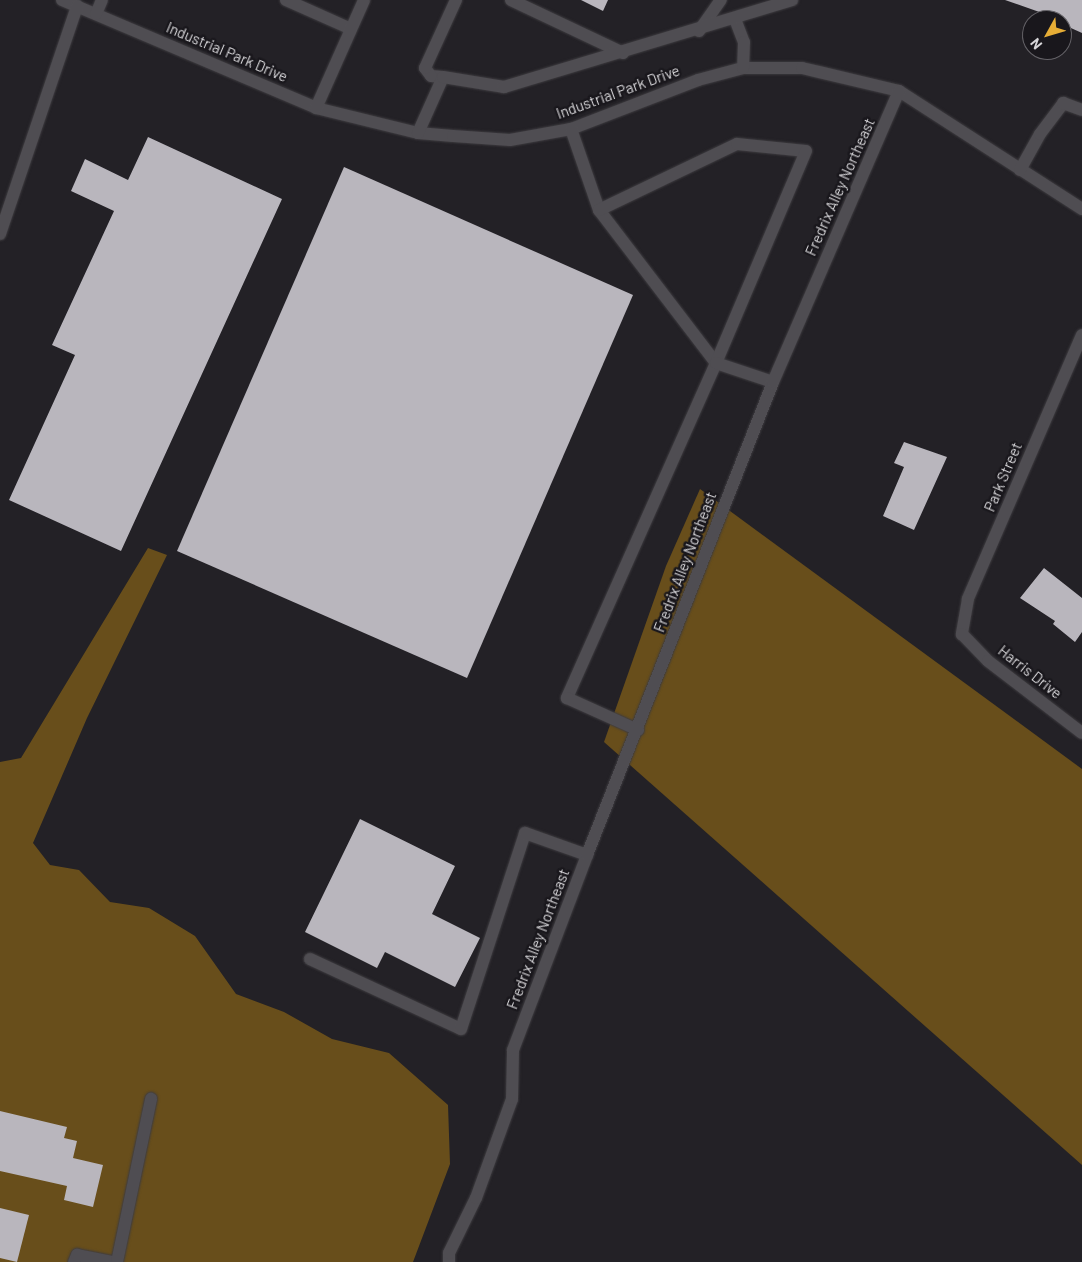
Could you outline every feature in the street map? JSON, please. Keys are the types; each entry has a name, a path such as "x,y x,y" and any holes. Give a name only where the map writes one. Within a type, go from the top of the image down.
{"street":[{"name":"Industrial Park Drive","path":"62,0 316,108 418,133 510,140 571,129 698,80 743,68 802,68 900,91 1082,209"},
{"path":"96,14 102,0"},
{"path":"286,0 351,28"},
{"path":"316,108 364,0"},
{"path":"456,0 425,68 431,76 444,76 504,87 699,31 792,0"},
{"path":"511,0 623,53"},
{"path":"699,31 721,0"},
{"path":"0,234 77,6"},
{"path":"735,19 744,42 743,68"},
{"path":"418,133 444,76"},
{"name":"Fredrix Alley Northeast","path":"450,1262 449,1253 476,1198 512,1099 513,1050 773,382 900,91"},
{"path":"1020,170 1063,103 1082,110"},
{"path":"571,129 599,210 716,363 773,382"},
{"path":"599,210 737,144 806,151 716,363 567,698 638,730"},
{"name":"Park Street","path":"962,634 968,599 1082,335"},
{"name":"Harris Drive","path":"962,634 988,661 1082,733"},
{"path":"310,959 461,1029 525,833 588,855"},
{"path":"117,1262 151,1099"},
{"path":"74,1262 77,1255 112,1262"}],"shaded area":[{"path":"700,489 1082,769 1082,1165 604,742 666,566"},
{"path":"148,548 167,555 87,718 33,843 50,865 79,870 110,902 149,908 195,936 236,994 284,1012 332,1039 389,1053 448,1105 450,1164 413,1262 0,1262 0,762 21,758"}],"building":[{"path":"581,0 608,0 603,11"},
{"path":"1005,0 1082,0 1082,33 1072,28 1072,10 1034,10"},
{"path":"148,137 282,199 121,551 9,500 75,355 52,345 114,211 71,191 85,159 128,180"},
{"path":"344,167 633,295 467,678 177,551"},
{"path":"904,442 947,457 914,530 883,516 904,467 894,463"},
{"path":"1044,568 1082,598 1082,632 1075,642 1053,624 1055,621 1020,598"},
{"path":"360,819 455,866 432,914 480,938 455,987 385,952 377,968 305,932"},
{"path":"0,1111 67,1127 64,1138 77,1141 73,1158 103,1165 93,1207 64,1200 67,1186 0,1171"},
{"path":"0,1208 29,1215 17,1262 0,1258"}]}
